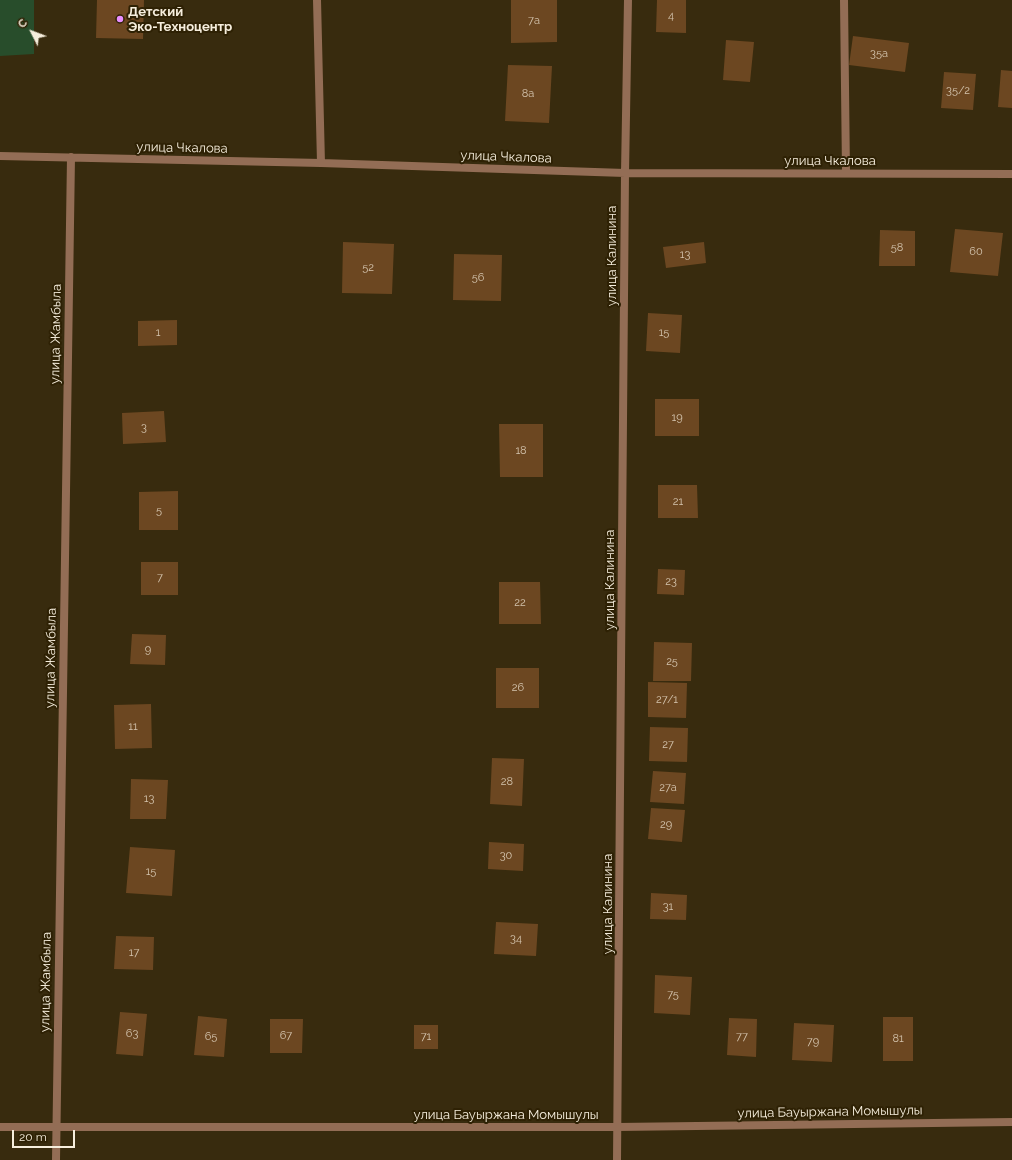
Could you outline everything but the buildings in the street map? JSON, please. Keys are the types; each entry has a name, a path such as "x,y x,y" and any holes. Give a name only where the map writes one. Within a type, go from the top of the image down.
{"street":[{"path":"317,0 321,164"},
{"name":"улица Калинина","path":"617,1160 625,173 628,0"},
{"path":"844,0 846,173"},
{"name":"улица Чкалова","path":"0,156 625,173 1012,174"},
{"name":"улица Жамбыла","path":"56,1160 55,1128 70,157"},
{"name":"улица Бауыржана Момышулы","path":"0,1127 618,1127 1012,1122"}],"green space":[{"path":"0,0 34,0 34,54 0,56"}],"place":[{"name":"Детский Эко-Техноцентр","path":"120,19"}]}
